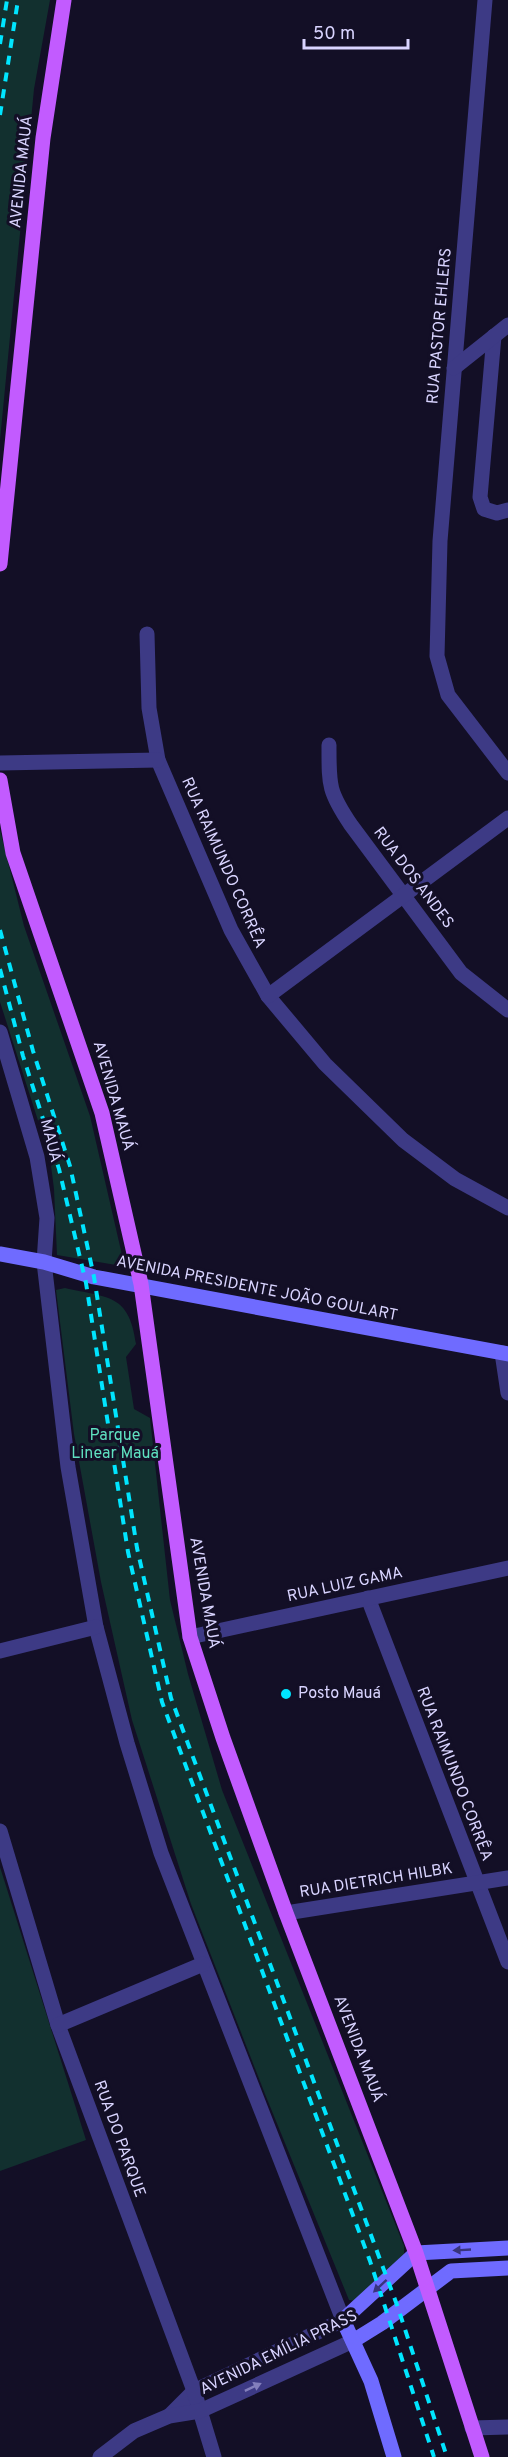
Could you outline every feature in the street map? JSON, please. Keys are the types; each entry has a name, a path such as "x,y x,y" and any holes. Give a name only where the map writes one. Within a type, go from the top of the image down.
{"main road":[{"name":"AVENIDA MAUÁ","path":"0,564 43,138 64,0"},
{"name":"AVENIDA MAUÁ","path":"0,780 13,853 102,1113 141,1284 190,1637 223,1738 286,1913 416,2253 482,2457"},
{"name":"AVENIDA PRESIDENTE JOÃO GOULART","path":"0,1254 44,1262 94,1277 505,1354"},
{"path":"416,2253 508,2248"},
{"name":"AVENIDA EMÍLIA PRASS","path":"343,2320 416,2253"},
{"name":"AVENIDA EMÍLIA PRASS","path":"353,2341 382,2323 451,2271 508,2268"},
{"path":"343,2320 371,2381 394,2457"}],"street":[{"name":"RUA PASTOR EHLERS","path":"485,0 440,542 437,656 447,695 508,773"},
{"path":"454,368 508,325"},
{"path":"494,336 480,497 484,509 502,512"},
{"name":"RUA RAIMUNDO CORRÊA","path":"147,634 149,708 158,760 231,930 268,996 325,1064 403,1140 455,1179 508,1208"},
{"name":"RUA DOS ANDES","path":"329,745 329,783 335,801 461,973 508,1010"},
{"path":"0,763 158,760"},
{"path":"268,996 508,818"},
{"name":"MAUÁ","path":"0,1032 37,1157 47,1218 44,1262"},
{"path":"44,1262 68,1467 96,1627 127,1743 161,1853 202,1964 343,2320"},
{"path":"505,1354 508,1393"},
{"name":"RUA LUIZ GAMA","path":"190,1637 508,1568"},
{"name":"RUA RAIMUNDO CORRÊA","path":"368,1598 508,1962"},
{"path":"0,1651 96,1627"},
{"name":"RUA DO PARQUE","path":"0,1831 58,2025 194,2391 214,2457"},
{"name":"RUA DIETRICH HILBK","path":"286,1913 508,1878"},
{"path":"58,2025 202,1964"},
{"name":"AVENIDA EMÍLIA PRASS","path":"169,2416 194,2391 343,2320"},
{"name":"AVENIDA EMÍLIA PRASS","path":"100,2457 134,2431 169,2416 200,2411 353,2341"},
{"path":"472,2428 508,2427"}],"green space":[{"path":"0,0 50,0 34,89 0,440"},
{"path":"0,830 24,926 90,1116 122,1255 116,1265 57,1255 50,1158 0,1002"},
{"name":"Parque Linear Mauá","path":"65,1288 114,1301 128,1315 133,1327 136,1344 126,1357 134,1409 150,1418 170,1600 188,1674 222,1790 404,2246 404,2256 356,2301 349,2300 191,1904 132,1720 101,1582 74,1434 56,1290"},
{"path":"0,1867 86,2140 0,2171"}],"railway":[{"path":"0,44 7,0"},
{"path":"0,115 18,0"},
{"path":"0,930 33,1051 70,1166 94,1277 137,1548 171,1698 397,2305 447,2457"},
{"path":"0,969 23,1056 59,1169 86,1283 128,1552 162,1702 370,2261 434,2457"}],"place":[{"name":"Posto Mauá","path":"286,1694"}]}
